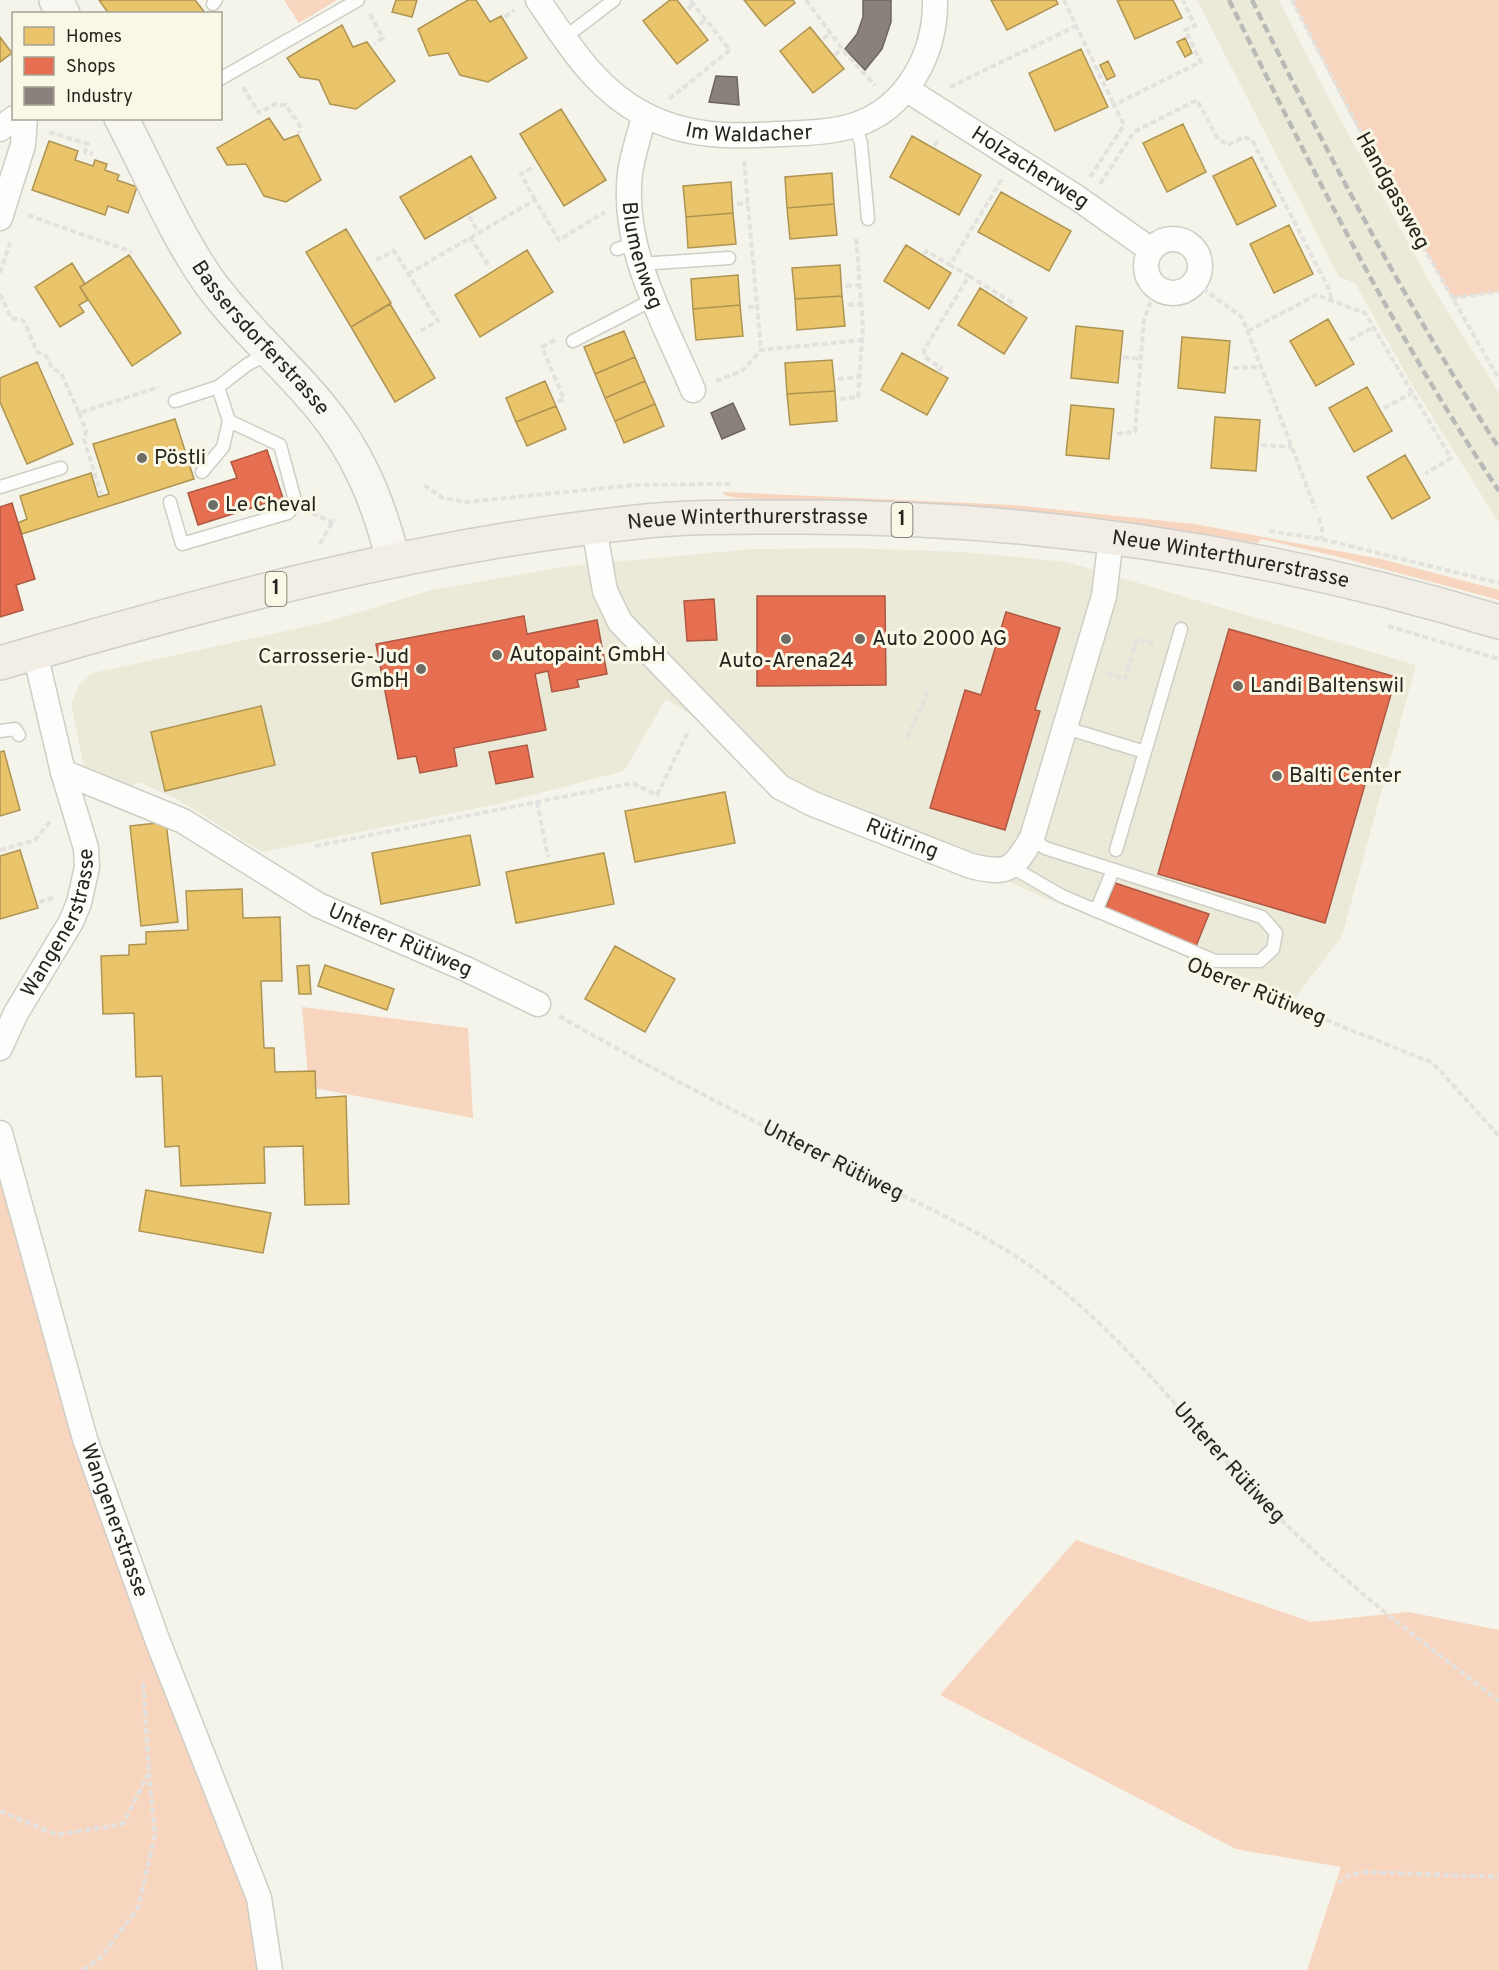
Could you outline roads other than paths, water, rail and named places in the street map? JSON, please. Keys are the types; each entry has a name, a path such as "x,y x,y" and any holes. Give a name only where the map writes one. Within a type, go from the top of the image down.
{"main road":[{"name":"Bassersdorferstrasse","path":"122,120 209,280 236,316 321,406 361,467 377,502 393,560"},
{"name":"Neue Winterthurerstrasse","path":"0,663 393,560 467,545 594,527 691,518 830,517 992,525 1111,538 1309,572 1499,622"}],"street":[{"name":"Im Waldacher","path":"538,0 598,82 649,117 691,131 742,137 820,132 855,125 915,95 934,26 935,0"},
{"name":"Holzacherweg","path":"915,95 1081,201 1151,250"},
{"name":"Blumenweg","path":"649,117 633,153 629,198 630,252 654,299 693,390"},
{"path":"0,129 22,121 23,145 10,215"},
{"path":"1170,239 1190,244 1197,252 1200,263 1195,283 1177,294 1161,290 1149,280 1146,270 1151,250 1159,243 1170,239"},
{"name":"Rütiring","path":"594,527 610,605 620,622 780,786 813,804 971,866 996,872 1010,866"},
{"path":"1010,866 1017,863 1032,838 1066,728 1104,596 1111,538"},
{"name":"Wangenerstrasse","path":"0,1048 16,1013 62,940 82,890 87,867 86,848 63,772 35,653"},
{"name":"Unterer Rütiweg","path":"63,772 183,821 318,905 466,969 538,1004"},
{"name":"Wangenerstrasse","path":"0,1133 84,1438 158,1642 259,1898 270,1970"}],"lane":[{"path":"222,78 358,0"},
{"path":"564,38 614,0"},
{"path":"855,125 861,143 868,219"},
{"path":"630,252 729,258"},
{"path":"573,341 654,299"},
{"path":"175,401 218,387 248,364 269,353"},
{"path":"202,472 223,447 229,421 218,387"},
{"path":"170,502 182,544 288,513 296,504 280,445 229,421"},
{"path":"0,487 61,468"},
{"path":"1116,850 1181,629"},
{"path":"1066,728 1145,752"},
{"path":"0,731 15,729 19,735"},
{"path":"1010,866 1062,897 1215,961 1260,961 1273,949 1276,933 1262,917 1045,848 1032,838"},
{"path":"1096,910 1113,870"}],"railway":[{"path":"1229,0 1291,126 1389,312 1424,373 1499,491"},
{"path":"1252,0 1369,228 1432,339 1499,448"}],"place":[{"name":"Pöstli","path":"142,458"},
{"name":"Le Cheval","path":"213,505"},
{"name":"Auto-Arena24","path":"786,639"},
{"name":"Auto 2000 AG","path":"860,639"},
{"name":"Autopaint GmbH","path":"497,655"},
{"name":"Carrosserie-Jud GmbH","path":"421,669"},
{"name":"Landi Baltenswil","path":"1238,686"},
{"name":"Balti Center","path":"1277,776"}]}
